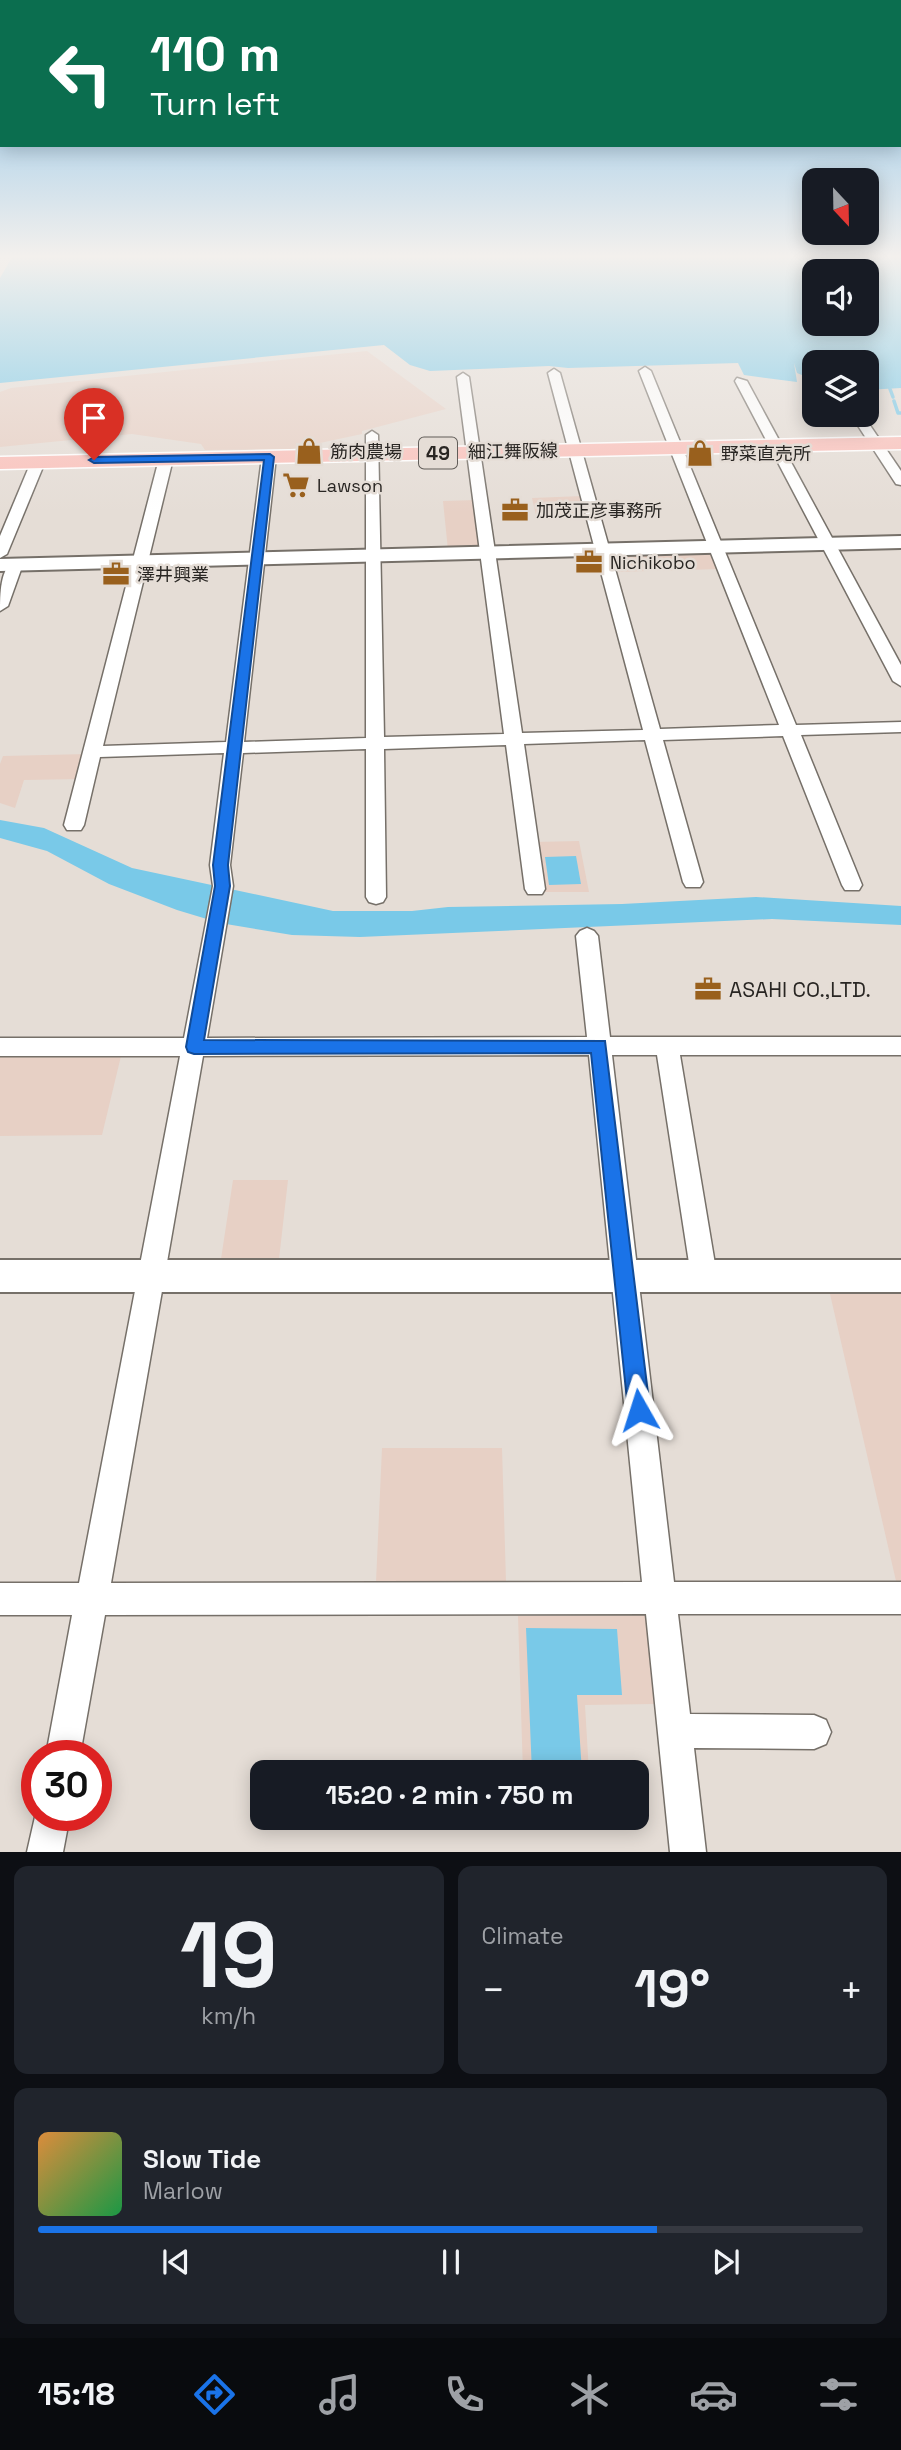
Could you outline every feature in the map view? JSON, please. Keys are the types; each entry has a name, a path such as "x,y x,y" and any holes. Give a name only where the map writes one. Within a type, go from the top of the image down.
{"main road":[{"name":"細江舞阪線","path":"0,463 270,457 372,445 474,452 901,443"}],"street":[{"path":"645,370 852,885"},
{"path":"554,373 693,882"},
{"path":"463,377 535,889"},
{"path":"741,381 901,681"},
{"path":"865,427 901,481"},
{"path":"372,445 376,897"},
{"path":"66,1740 223,886 220,865 270,457"},
{"path":"75,825 166,459"},
{"path":"0,606 5,561 38,462"},
{"path":"5,561 141,561 901,542"},
{"path":"93,752 901,727"},
{"path":"587,936 688,1852"},
{"path":"667,1046 704,1276"},
{"path":"0,1047 901,1046"},
{"path":"0,1276 901,1276"},
{"path":"0,1599 901,1598"},
{"path":"675,1731 814,1731"},
{"path":"45,1852 49,1831"}],"shaded area":[{"path":"367,351 446,409 362,431 362,434 292,449 205,450 201,444 132,434 0,447 0,392 11,388"},
{"path":"583,496 588,514 536,515 532,498"},
{"path":"477,500 483,549 448,550 443,501"},
{"path":"713,551 721,569 613,572 608,554"},
{"path":"87,754 81,779 24,780 15,808 0,803 0,764 3,756"},
{"path":"579,841 589,892 541,892 534,842"},
{"path":"0,1056 121,1056 102,1135 0,1136"},
{"path":"233,1180 288,1180 279,1259 221,1259"},
{"path":"830,1294 901,1294 901,1581 896,1581"},
{"path":"382,1448 502,1448 506,1581 376,1582"},
{"path":"646,1615 655,1704 585,1705 588,1760 523,1760 518,1616"}],"water":[{"path":"0,340 901,340 901,388 879,389 879,350 802,350 802,375 797,373 794,363 797,382 744,375 738,363 430,371 410,365 384,345 0,383"},
{"path":"0,820 44,828 132,868 333,911 412,911 448,907 622,904 756,897 901,906 901,925 772,919 360,937 292,935 220,923 109,884 47,851 0,838"},
{"path":"576,856 581,884 549,885 545,857"},
{"path":"526,1628 617,1629 622,1695 577,1695 581,1760 531,1760"}],"waterway":[{"path":"890,389 893,397"},
{"path":"894,401 898,413 901,413"}],"place":[{"name":"筋肉農場","path":"309,451"},
{"name":"野菜直売所","path":"700,453"},
{"name":"Lawson","path":"296,485"},
{"name":"加茂正彦事務所","path":"515,510"},
{"name":"Nichikobo","path":"589,562"},
{"name":"澤井興業","path":"116,574"},
{"name":"ASAHI CO.,LTD.","path":"708,989"}],"route":[{"path":"94,460 270,457 220,865 223,886 194,1047 599,1046 639,1410"}]}
